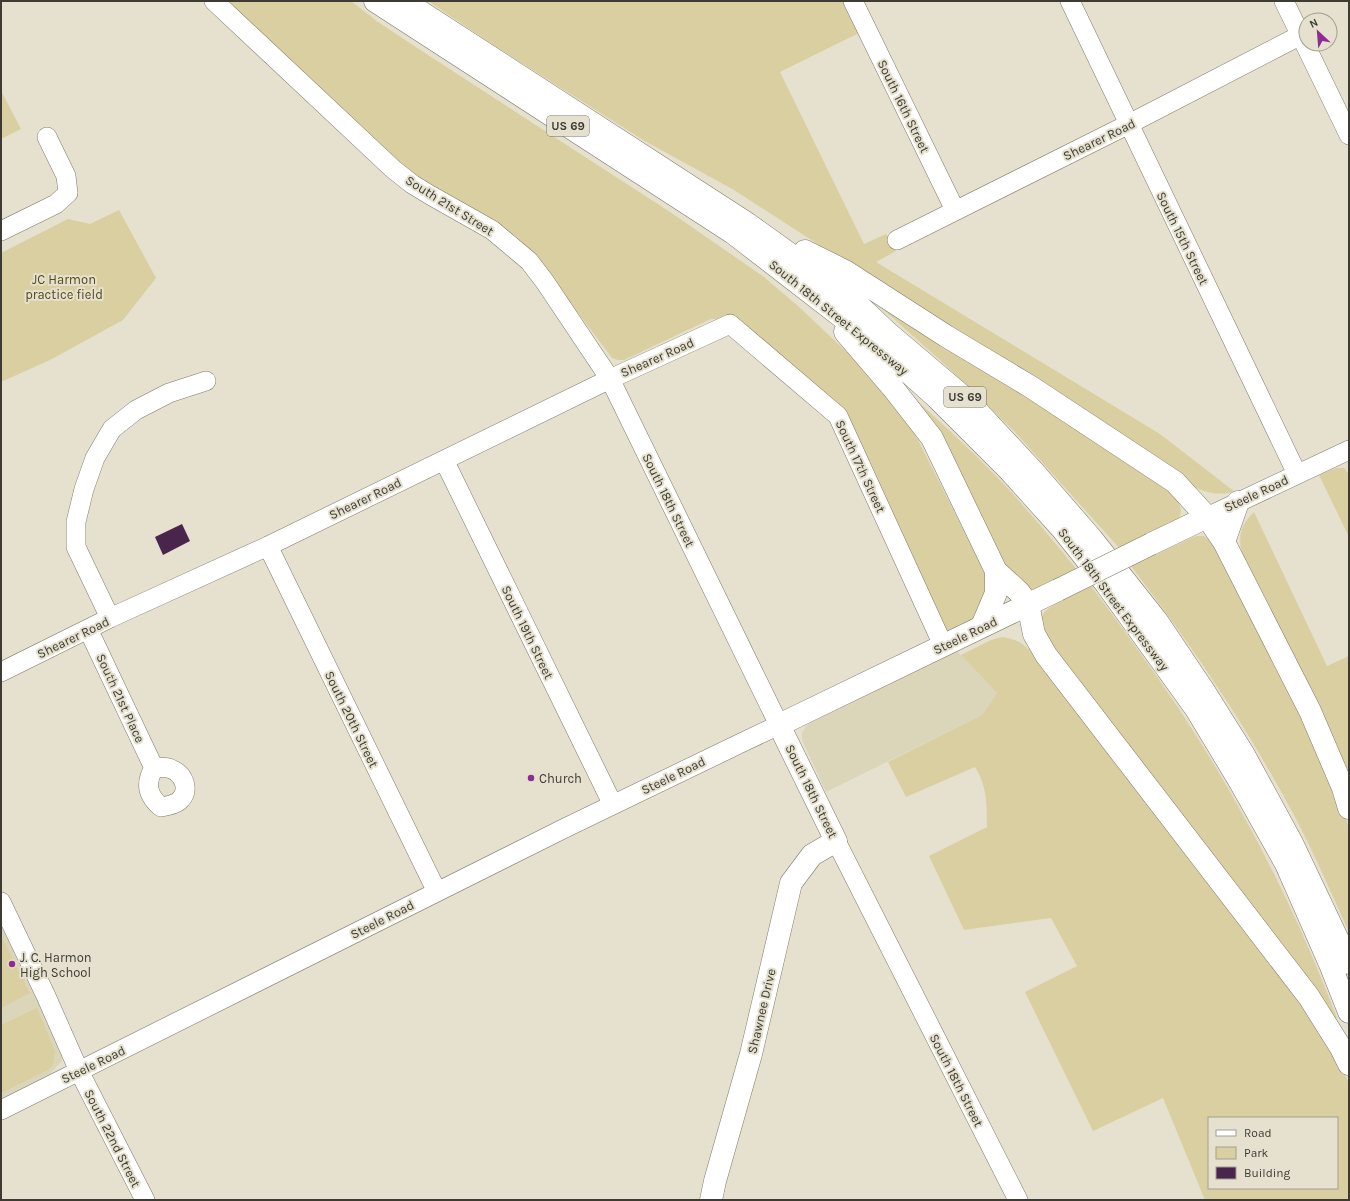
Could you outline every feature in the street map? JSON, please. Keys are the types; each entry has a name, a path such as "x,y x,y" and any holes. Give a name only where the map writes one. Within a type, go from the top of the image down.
{"main road":[{"name":"South 18th Street Expressway","path":"375,1 733,232 878,345 937,398 1008,469 1062,529 1106,584 1196,709 1240,782 1286,864 1330,964 1349,1012"},
{"name":"South 18th Street Expressway","path":"404,1 748,224 850,297 888,333 968,400 1034,472 1092,539 1157,621 1206,694 1243,753 1292,843 1349,963"},
{"path":"748,224 845,271 946,336 1030,387 1175,482 1207,517 1224,542 1310,711 1349,808"},
{"path":"809,292 868,357 932,438 996,571 1028,604 1034,634 1046,655 1309,997 1341,1048 1349,1064"},
{"path":"1224,542 1238,502"},
{"name":"Steele Road","path":"779,725 1207,517"},
{"path":"982,626 996,593 996,571"},
{"name":"South 18th Street","path":"779,725 836,841"},
{"name":"Shawnee Drive","path":"711,1200 751,1054 791,883 812,855 836,841"}],"street":[{"name":"South 21st Street","path":"214,1 393,169 412,184 492,230 529,261 545,282 610,379"},
{"name":"South 16th Street","path":"854,1 955,210"},
{"name":"South 15th Street","path":"1070,1 1297,474"},
{"path":"1284,1 1298,29"},
{"name":"Shearer Road","path":"897,240 1129,124 1298,37"},
{"path":"1309,52 1349,135"},
{"path":"1,231 56,204 68,193 66,176 47,137"},
{"name":"Shearer Road","path":"1,672 110,618 268,546 610,379 730,324"},
{"name":"South 17th Street","path":"730,324 838,416 943,645"},
{"name":"South 18th Street","path":"610,379 779,725"},
{"path":"110,618 76,547 76,522 84,489 94,458 112,429 136,410 169,393 206,381"},
{"name":"Steele Road","path":"1207,517 1297,474 1348,453"},
{"name":"South 19th Street","path":"444,460 613,804"},
{"name":"South 20th Street","path":"268,546 437,892"},
{"name":"South 21st Place","path":"88,629 154,768"},
{"name":"Steele Road","path":"1,1110 613,804 779,725"},
{"name":"South 18th Street","path":"836,841 1018,1200"},
{"name":"South 22nd Street","path":"1,902 46,996 79,1071 145,1200"}],"shaded area":[{"path":"957,651 997,693 982,715 826,792 802,740 802,733 806,726"},
{"name":"J. C. Harmon High School","path":"1,919 62,1054 62,1061 50,1074 1,1098"}],"green space":[{"path":"225,1 351,1 378,22 670,212 764,277 799,307 868,372 903,415 916,436 986,575 989,586 972,624 943,633 852,432 719,319 711,319 624,360 612,358 539,261 516,236 404,168"},
{"path":"428,1 845,1 861,32 780,72 864,244 886,234 896,251 876,262 1160,434 1235,492 1213,493 1192,486 734,190 643,140 495,46"},
{"path":"1,91 21,129 1,139"},
{"name":"JC Harmon practice field","path":"119,210 156,278 123,320 50,360 1,382 1,253 68,219 90,224"},
{"path":"881,300 1161,482 1174,495 1180,505 1180,516 1177,522 1121,550 1013,430 940,360 878,305"},
{"path":"912,396 964,444 1001,481 1038,522 1078,571 1047,586 1033,589 1022,585 1004,568"},
{"path":"1336,468 1344,468 1349,474 1349,537 1319,475"},
{"path":"1254,512 1327,666 1349,656 1349,787 1242,554 1240,541 1241,531 1249,517"},
{"path":"1196,536 1204,536 1212,542 1318,746 1349,829 1349,932 1301,828 1249,736 1192,649 1131,566"},
{"path":"1091,586 1179,709 1225,783 1267,859 1286,898 1337,1018 1331,1021 1047,646 1042,621 1043,614 1054,604"},
{"path":"1002,637 1009,638 1023,644 1039,660 1308,1013 1335,1055 1349,1083 1349,1200 1205,1200 1163,1098 1093,1131 1025,992 1077,966 1051,918 964,930 929,856 987,827 986,796 979,774 975,767 906,797 888,762 982,715 997,693 961,655 991,640"},
{"path":"1,935 30,993 1,1008"},
{"path":"37,1008 55,1051 53,1064 48,1070 1,1093 1,1025"}],"building":[{"path":"182,524 190,541 163,555 155,537"}],"place":[{"name":"Church","path":"531,778"},
{"name":"J. C. Harmon High School","path":"12,964"}]}
